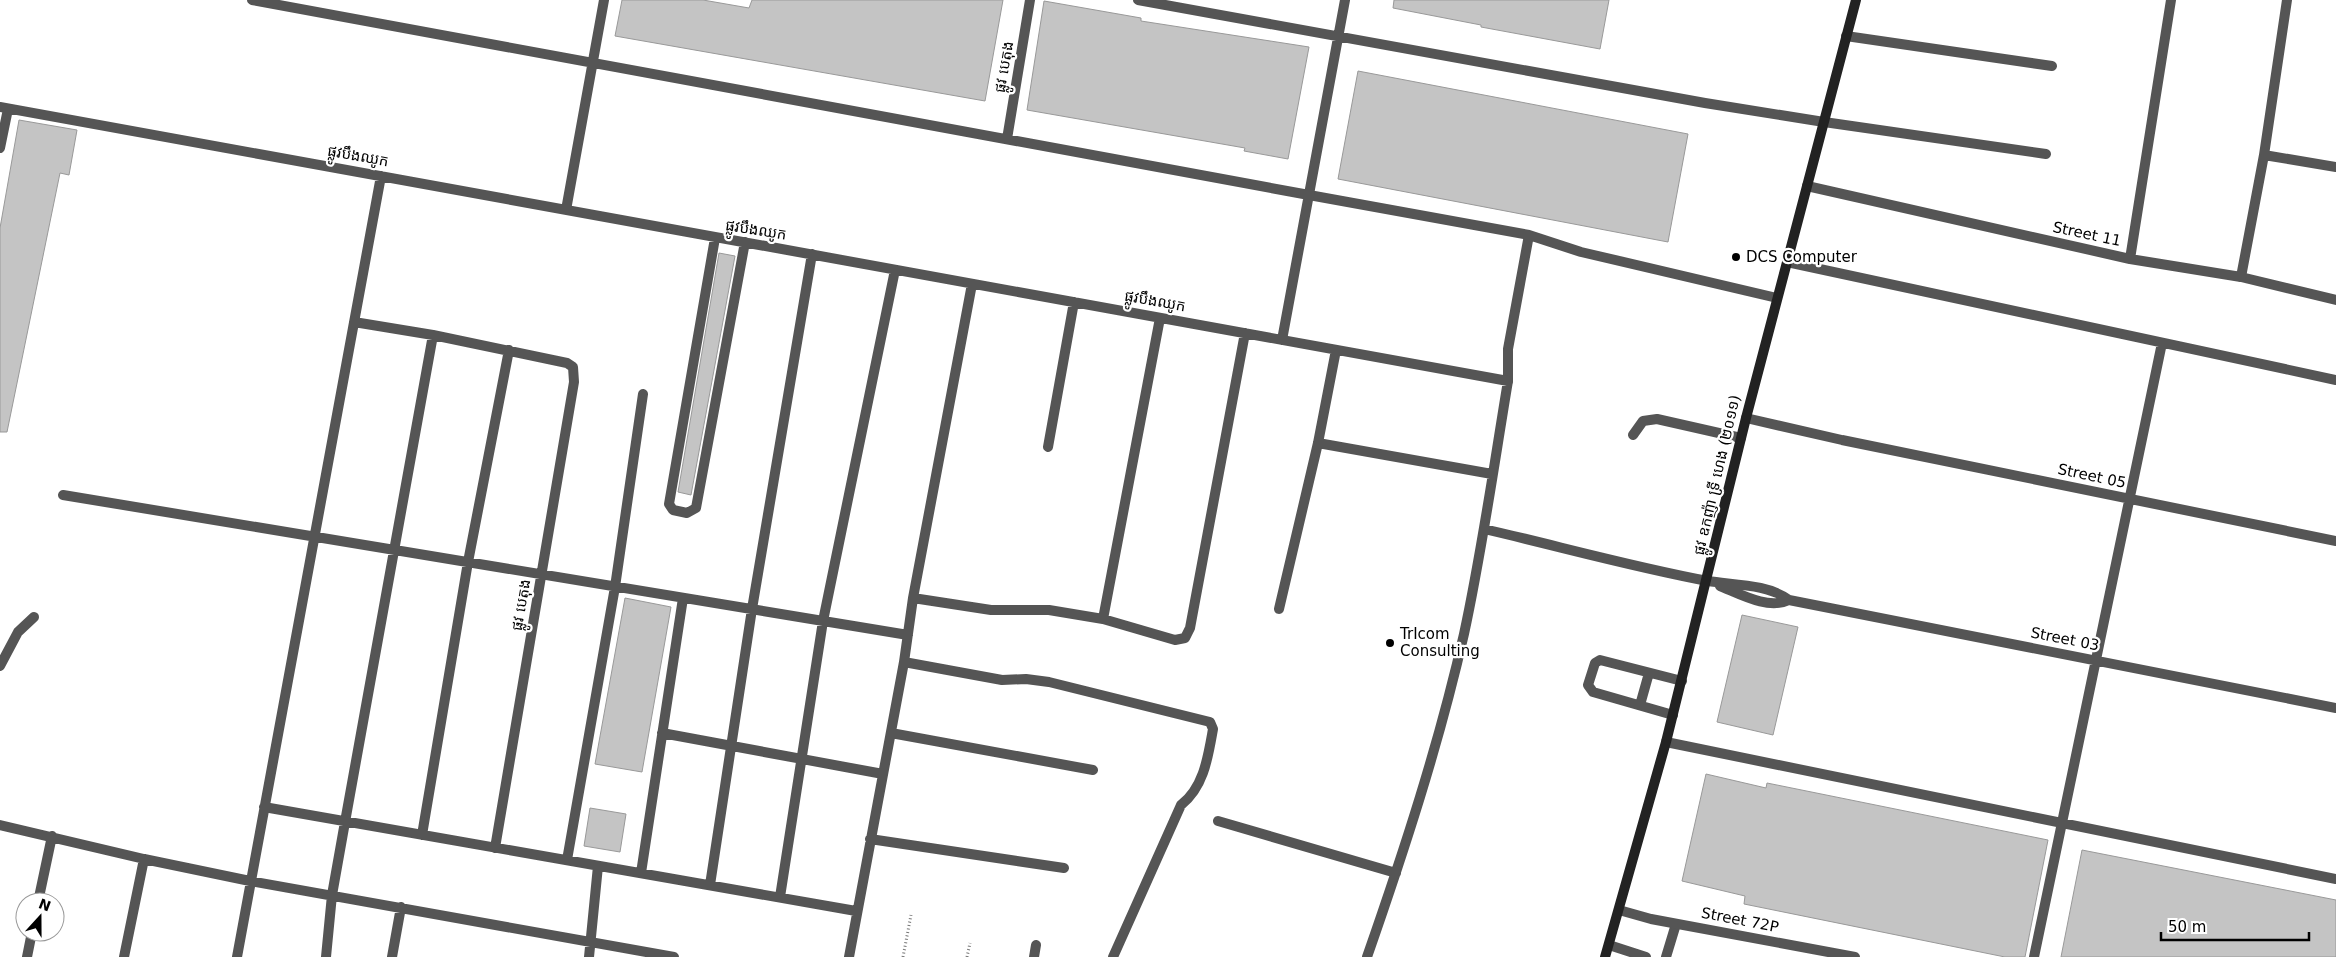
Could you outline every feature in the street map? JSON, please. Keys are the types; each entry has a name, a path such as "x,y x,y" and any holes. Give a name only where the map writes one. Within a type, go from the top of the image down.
{"main road":[{"name":"ផ្លូវ ឧកញ៉ា ទ្រី ហេង (២០១១)","path":"1605,957 1620,910 1682,681 1708,581 1746,418 1856,0"}],"street":[{"path":"252,0 1529,235 1581,252 1777,298"},
{"path":"566,210 604,0"},
{"name":"ផ្លូវ បេតុង","path":"1007,139 1030,0"},
{"path":"1138,0 1705,103 2046,154"},
{"path":"1282,340 1345,0"},
{"path":"2130,259 2171,0"},
{"path":"2241,278 2264,155 2287,0"},
{"path":"1846,36 2052,66"},
{"path":"0,148 4,108"},
{"name":"ផ្លូវបឹងឈូក","path":"4,108 1508,381"},
{"path":"2264,155 2336,167"},
{"path":"237,957 381,176"},
{"name":"Street 11","path":"1807,186 2130,259 2241,278 2336,300"},
{"path":"1367,957 1396,873 1438,737 1464,634 1484,529 1508,381 1508,349 1529,235"},
{"path":"715,238 669,504 673,510 687,514 696,508 745,242"},
{"path":"710,885 752,610 812,254"},
{"path":"1787,262 2336,380"},
{"path":"780,897 823,621 895,270"},
{"path":"849,957 856,911 904,662 913,598 972,284"},
{"path":"1048,448 1074,302"},
{"path":"1103,619 1160,318"},
{"path":"354,322 509,350 468,562 422,835"},
{"path":"913,598 991,610 1048,610 1103,619 1175,640 1185,638 1190,628 1245,333"},
{"path":"326,957 332,895 344,822 433,335"},
{"path":"2034,957 2162,343"},
{"name":"ផ្លូវ បេតុង","path":"495,848 574,382 573,367 567,363 509,350"},
{"path":"1280,609 1318,443 1336,350"},
{"path":"567,860 615,587 644,394"},
{"name":"Street 05","path":"1746,418 1842,440 2336,541"},
{"path":"1633,434 1643,421 1657,419 1741,438"},
{"path":"1318,443 1492,474"},
{"path":"63,495 908,635"},
{"name":"Street 03","path":"1484,529 1708,581 1748,598 1779,604 1789,600 2336,708"},
{"path":"641,873 683,598"},
{"path":"0,666 18,632 34,617"},
{"path":"1673,714 1594,692 1588,685 1595,663 1600,660 1682,681"},
{"path":"904,662 1002,680 1026,679 1049,682 1210,722 1213,729 1203,776 1193,796 1181,805 1113,957"},
{"path":"1640,705 1650,673"},
{"path":"662,733 883,774"},
{"path":"891,733 1093,770"},
{"path":"1666,742 2336,880"},
{"path":"264,807 856,911"},
{"path":"1218,822 1396,873"},
{"path":"0,826 250,881 674,957"},
{"path":"40,892 52,836"},
{"path":"870,839 1064,868"},
{"path":"124,957 144,859"},
{"path":"589,957 598,866"},
{"path":"392,957 401,907"},
{"name":"Street 72P","path":"1620,910 1676,924 1855,957"},
{"path":"1666,957 1676,924"},
{"path":"27,957 30,942"},
{"path":"1034,957 1036,945"},
{"path":"1609,945 1646,957"}],"path":[{"path":"903,957 911,915"},
{"path":"967,957 970,943"}],"building":[{"path":"622,0 703,0 749,8 752,0 1003,0 985,101 615,36"},
{"path":"1394,0 1609,0 1600,49 1481,27 1481,25 1393,8"},
{"path":"1044,1 1141,18 1141,21 1309,47 1288,159 1244,151 1245,148 1027,110"},
{"path":"1358,71 1688,134 1668,242 1338,179"},
{"path":"19,120 77,130 69,175 60,173 7,432 0,432 0,228"},
{"path":"719,253 735,256 691,495 678,492"},
{"path":"625,598 671,607 642,772 595,764"},
{"path":"1742,615 1798,627 1773,735 1717,722"},
{"path":"1706,774 1766,788 1767,783 2048,840 2025,957 2005,957 1744,904 1745,896 1682,881"},
{"path":"590,808 626,814 620,852 584,846"},
{"path":"2082,850 2336,900 2336,957 2061,957"}],"place":[{"name":"DCS Computer","path":"1736,257"},
{"name":"TrIcom Consulting","path":"1390,643"}]}
